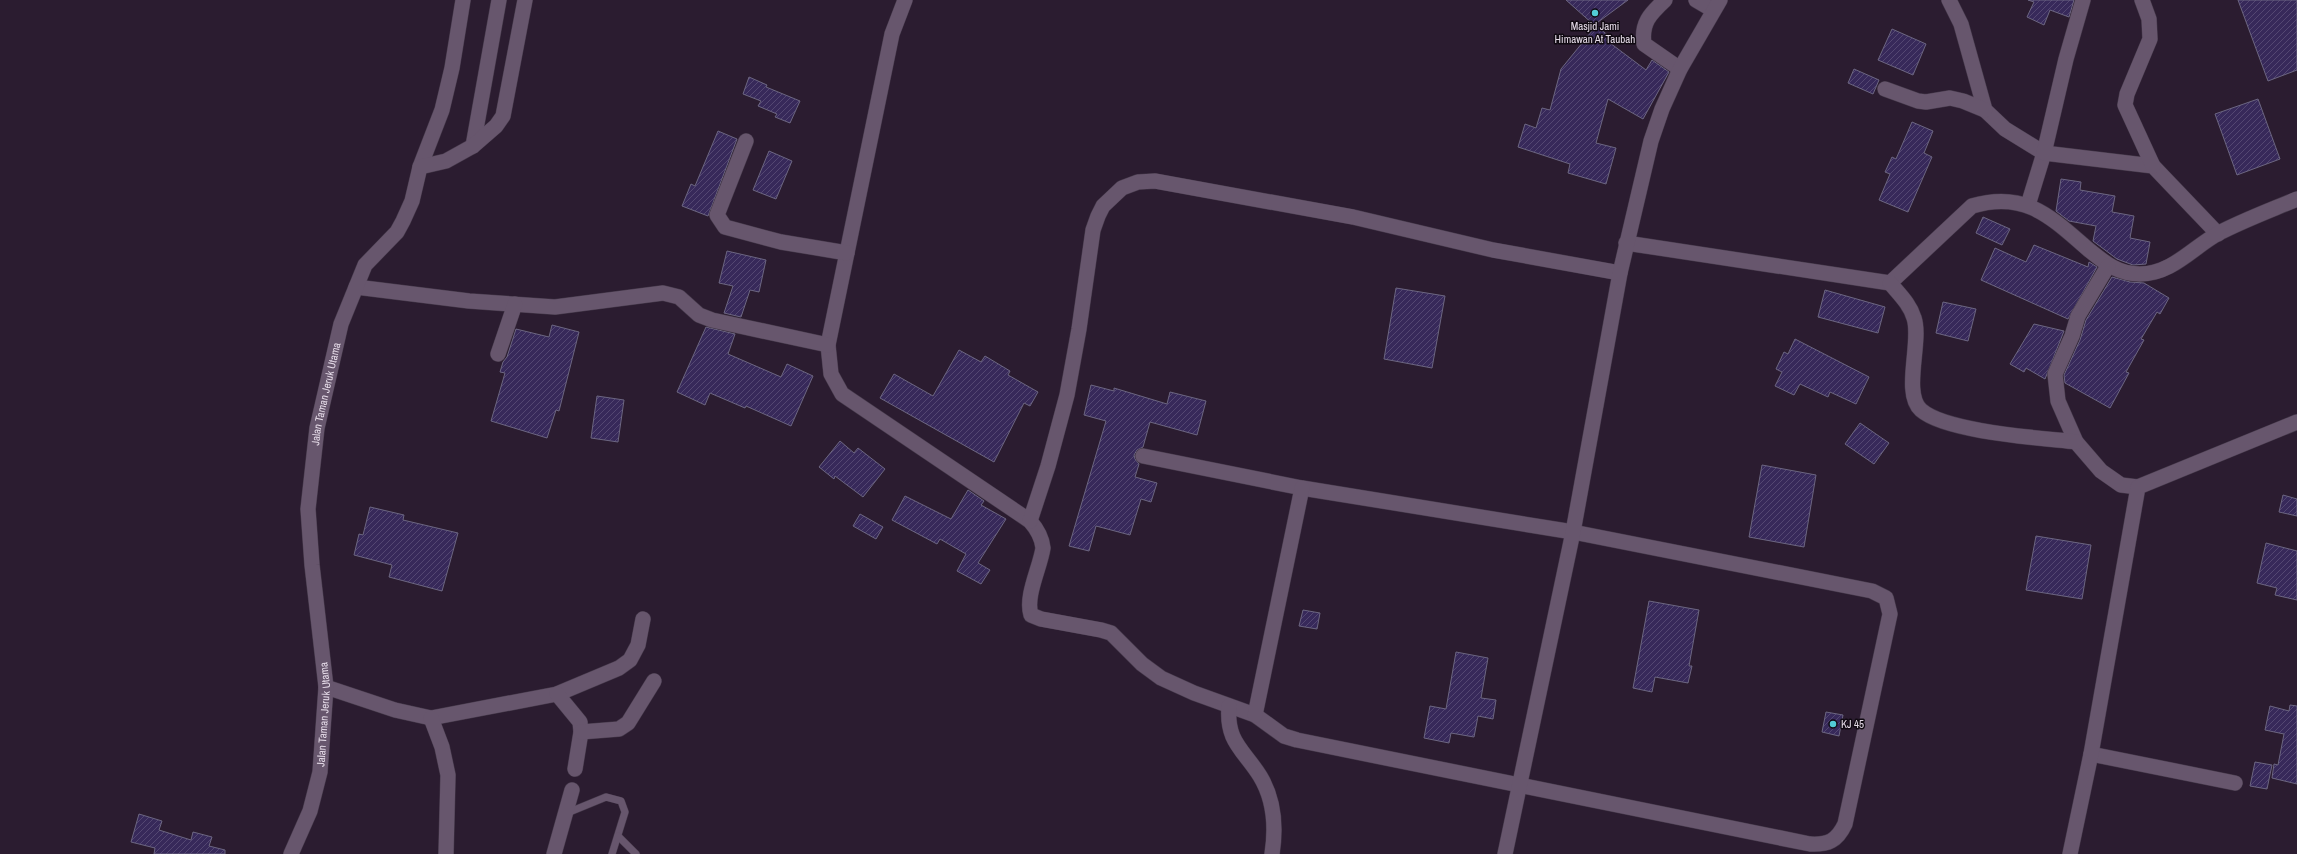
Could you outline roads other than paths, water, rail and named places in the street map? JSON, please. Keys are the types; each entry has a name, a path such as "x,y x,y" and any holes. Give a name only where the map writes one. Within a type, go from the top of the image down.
{"street":[{"name":"Jalan Taman Jeruk Utama","path":"291,854 310,811 320,772 326,687 312,565 308,509 316,428 341,324 365,265 397,232 412,201 420,167 442,110 452,68 463,0"},
{"path":"474,146 499,0"},
{"path":"420,167 446,161 474,146 487,137 503,116 525,0"},
{"path":"905,0 892,34 828,345 831,374 842,394 1030,520 1042,540 1043,548 1030,597 1029,608 1031,614 1041,619 1111,633 1151,671 1194,693 1255,715 1266,725 1284,736 1297,740 1521,784 1810,844 1824,845 1834,840 1840,834 1845,824 1890,614 1886,598 1872,591 1573,532 1302,488 1143,456"},
{"path":"1665,0 1654,10 1642,30 1644,44 1680,69"},
{"path":"1505,854 1573,532 1626,243 1651,141 1662,109 1680,69 1716,5 1696,0"},
{"path":"1949,0 1961,24 1985,110"},
{"path":"2028,205 2044,153 2079,7 2083,0"},
{"path":"2142,0 2149,19 2150,39 2127,94 2125,105 2153,166 2218,234"},
{"path":"1885,90 1918,101 1926,102 1950,98 1963,101 1985,110 2004,129 2044,153 2153,166"},
{"path":"746,141 717,216 722,225 781,242 847,253"},
{"path":"1030,520 1048,466 1067,395 1079,329 1093,230 1104,206 1122,188 1138,182 1155,181 1353,217 1493,250 1620,273"},
{"path":"1890,284 1972,206 1987,202 2005,200 2028,205 2063,227 2108,266 2129,273 2141,274 2160,270 2183,260 2218,234 2297,199"},
{"path":"1626,243 1890,284 1907,302 1915,318 1916,330 1913,384 1915,398 1920,410 1933,417 1969,428 2076,442"},
{"path":"2108,266 2078,316 2072,336 2055,374 2058,401 2076,442 2101,471 2121,485 2138,487 2297,422"},
{"path":"356,288 555,307 663,293 679,297 699,315 712,320 828,345"},
{"path":"498,354 515,304"},
{"path":"2070,854 2091,754 2138,487"},
{"path":"1255,715 1302,488"},
{"path":"326,687 395,710 431,718 557,694 619,668 630,660 638,645 643,619"},
{"path":"581,732 619,729 628,723 654,681"},
{"path":"557,694 580,722 581,732 575,769"},
{"path":"1229,706 1228,721 1231,736 1260,777 1270,799 1274,818 1272,854"},
{"path":"431,718 442,747 448,775 446,854"},
{"path":"2091,754 2235,783"},
{"path":"554,854 567,813 572,790"}],"lane":[{"path":"567,813 606,797 621,801 625,812 612,854"},
{"path":"618,836 636,854"}],"place":[{"name":"Masjid Jami Himawan At Taubah","path":"1595,13"},
{"name":"KJ 45","path":"1833,724"}]}
